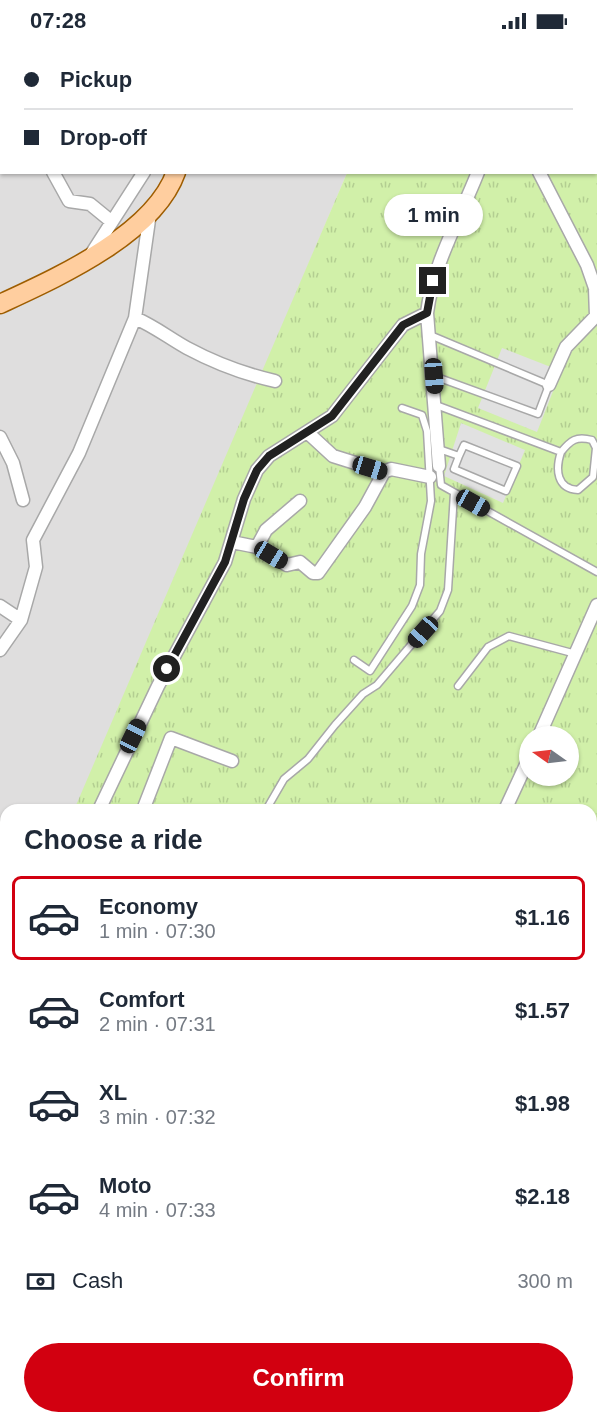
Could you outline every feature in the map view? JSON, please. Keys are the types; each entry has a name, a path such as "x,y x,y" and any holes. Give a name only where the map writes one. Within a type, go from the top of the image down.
{"main road":[{"path":"0,304 70,271 87,260 150,213 175,174"}],"street":[{"path":"51,174 69,201 77,204 88,202 112,222"},
{"path":"87,260 143,174"},
{"path":"439,466 434,376 427,313 429,293 477,174"},
{"path":"540,174 587,265 595,288 596,316 566,347 549,385"},
{"path":"0,650 21,620 36,567 33,540 79,453 135,318 150,213"},
{"path":"102,804 158,686 210,593 232,542 244,499 257,470 269,456 332,416 403,325 427,313"},
{"path":"135,318 160,329 185,347 234,370 274,381"},
{"path":"307,432 333,456 384,472 393,469 430,477"},
{"path":"0,437 13,463 23,500"},
{"path":"232,542 257,547 285,564 300,562 313,573 318,573 365,507 384,472"},
{"path":"257,547 266,530 300,501"},
{"path":"543,726 597,605"},
{"path":"0,606 21,620"},
{"path":"145,804 171,738 232,761"},
{"path":"511,804 519,784"}],"lane":[{"path":"430,335 549,385 538,414 434,376"},
{"path":"436,405 561,452"},
{"path":"354,660 370,670 417,597 431,501 430,477 425,422 422,415 402,408"},
{"path":"581,438 592,440 596,448 593,477 578,490 569,489 561,483 558,474 561,452 570,441 581,438"},
{"path":"464,445 517,466 506,491 454,469 459,456 464,445"},
{"path":"439,449 459,456"},
{"path":"439,466 441,485 597,572"},
{"path":"269,804 284,779 308,759 363,694 377,685 440,611 448,590 454,493"},
{"path":"458,686 488,647 509,636 576,654"}],"shaded area":[{"path":"0,174 347,174 154,629 155,804 0,804"},
{"path":"502,348 561,371 537,432 478,408"},
{"path":"461,423 525,450 503,503 444,476"}],"green space":[{"path":"347,174 597,174 597,804 77,804"}],"route":[{"path":"167,669 225,562 244,499 257,470 269,456 332,416 403,325 427,313 433,281"}]}
